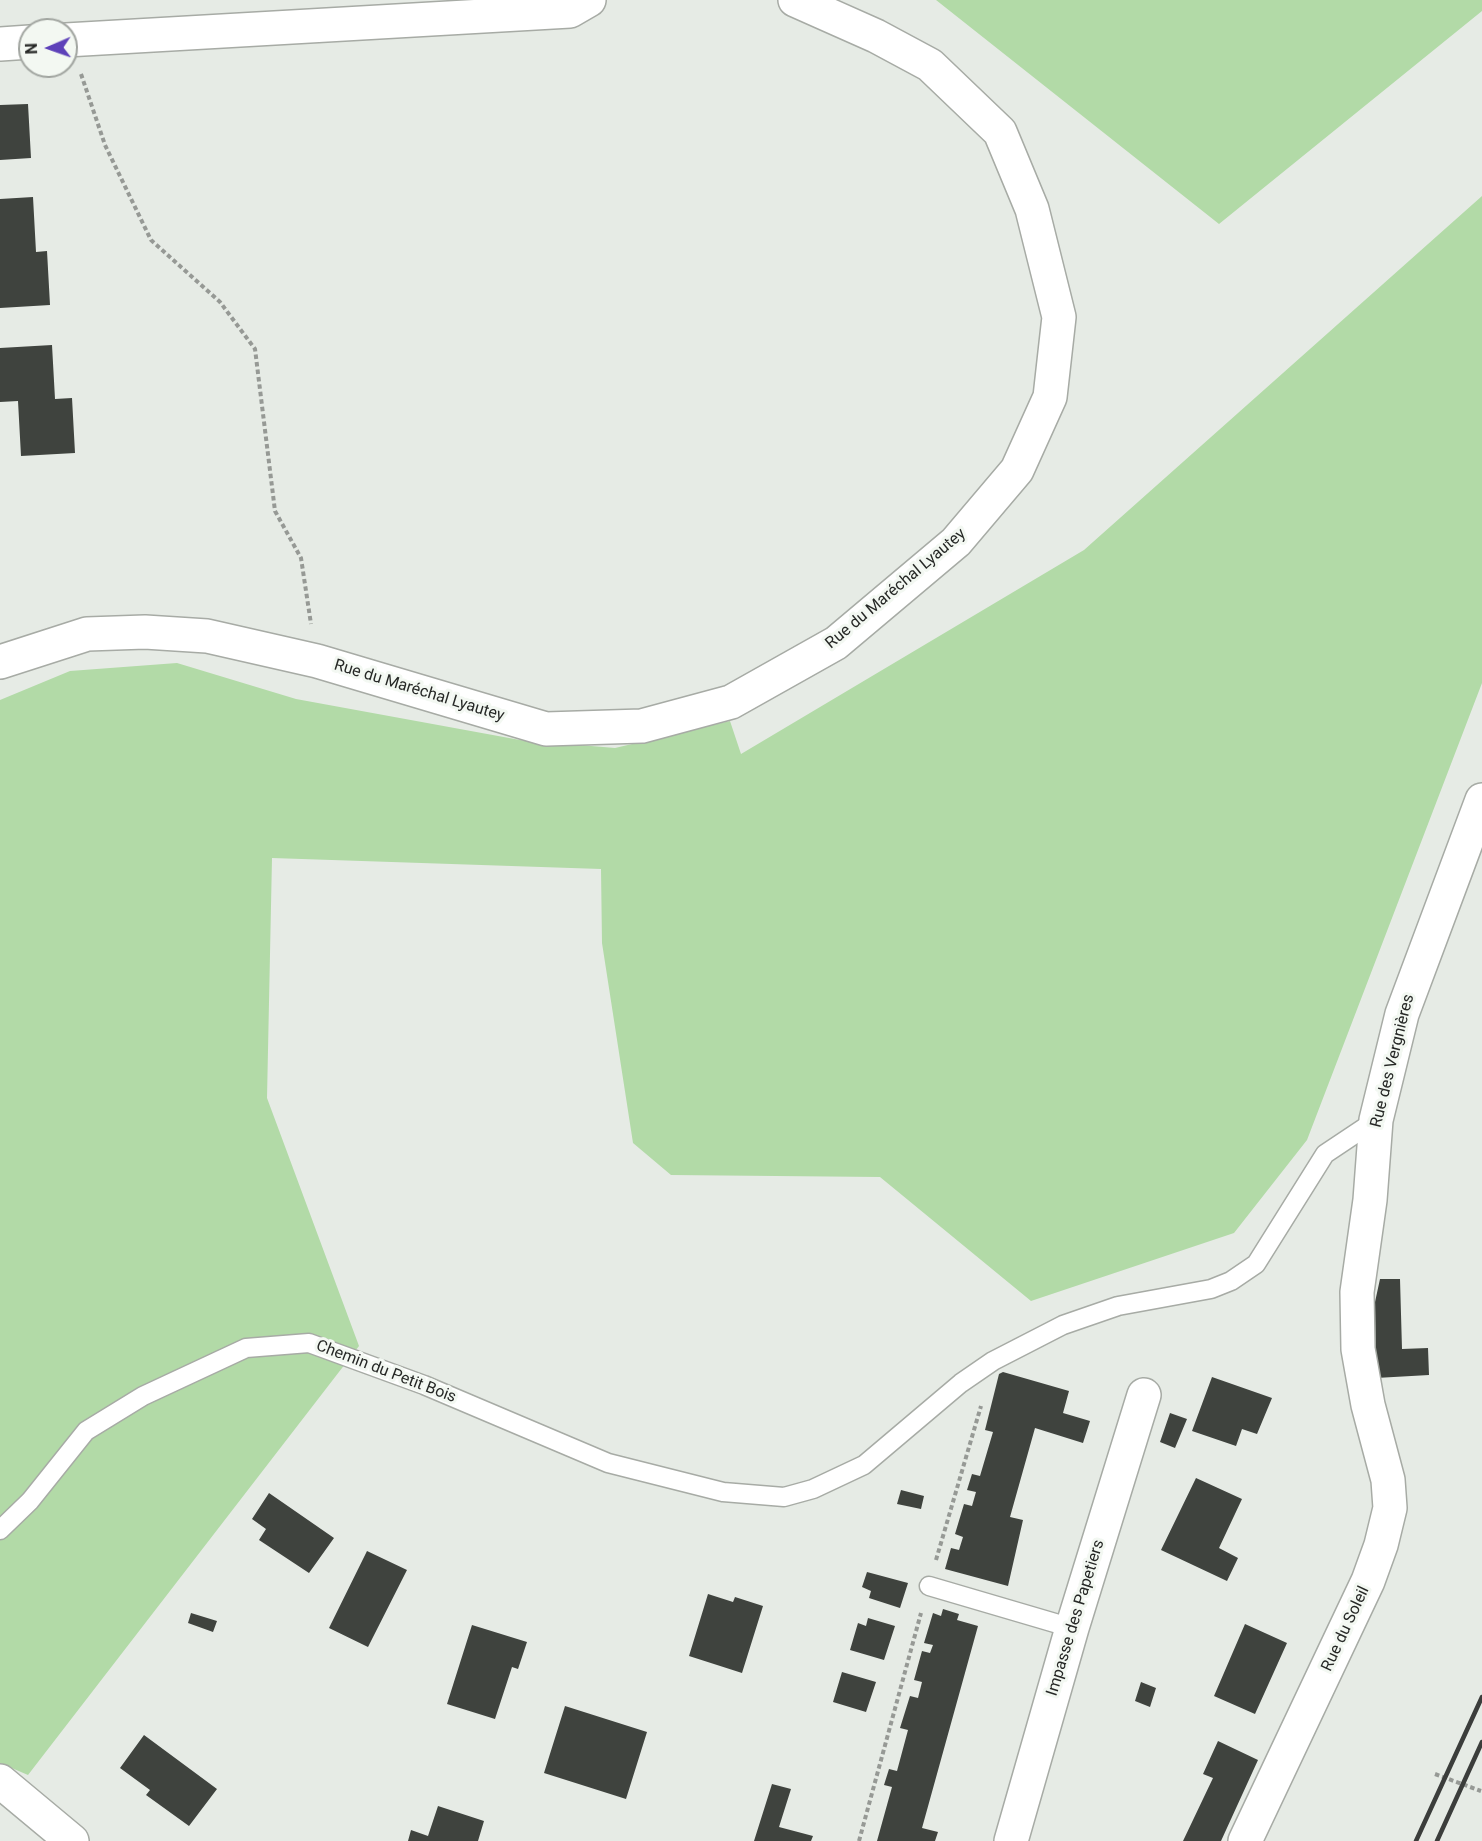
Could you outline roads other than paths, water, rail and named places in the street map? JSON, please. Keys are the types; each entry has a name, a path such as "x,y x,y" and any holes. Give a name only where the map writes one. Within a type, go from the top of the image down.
{"street":[{"path":"78,39 570,11 589,0"},
{"name":"Rue du Maréchal Lyautey","path":"0,662 87,634 145,632 207,636 317,661 546,729 642,726 731,702 836,643 956,542 1017,470 1050,397 1059,317 1032,209 1000,132 930,65 876,36 795,0"},
{"path":"0,44 18,43"},
{"name":"Rue des Vergnières","path":"1368,1405 1358,1349 1357,1292 1370,1200 1376,1120 1402,1014 1482,800"},
{"name":"Impasse des Papetiers","path":"1011,1841 1072,1628 1144,1395"},
{"name":"Rue du Soleil","path":"1245,1841 1368,1581 1381,1545 1390,1508 1388,1480 1368,1405"},
{"path":"0,1781 72,1841"}],"lane":[{"name":"Chemin du Petit Bois","path":"0,1530 30,1501 86,1431 143,1396 246,1348 309,1343 424,1385 609,1464 723,1492 784,1497 813,1489 864,1465 961,1383 993,1361 1063,1325 1118,1306 1211,1290 1231,1281 1256,1264 1325,1154 1376,1120"},
{"path":"929,1586 1072,1628"}],"railway":[{"path":"1416,1841 1482,1697"},
{"path":"1437,1841 1482,1742"}]}
